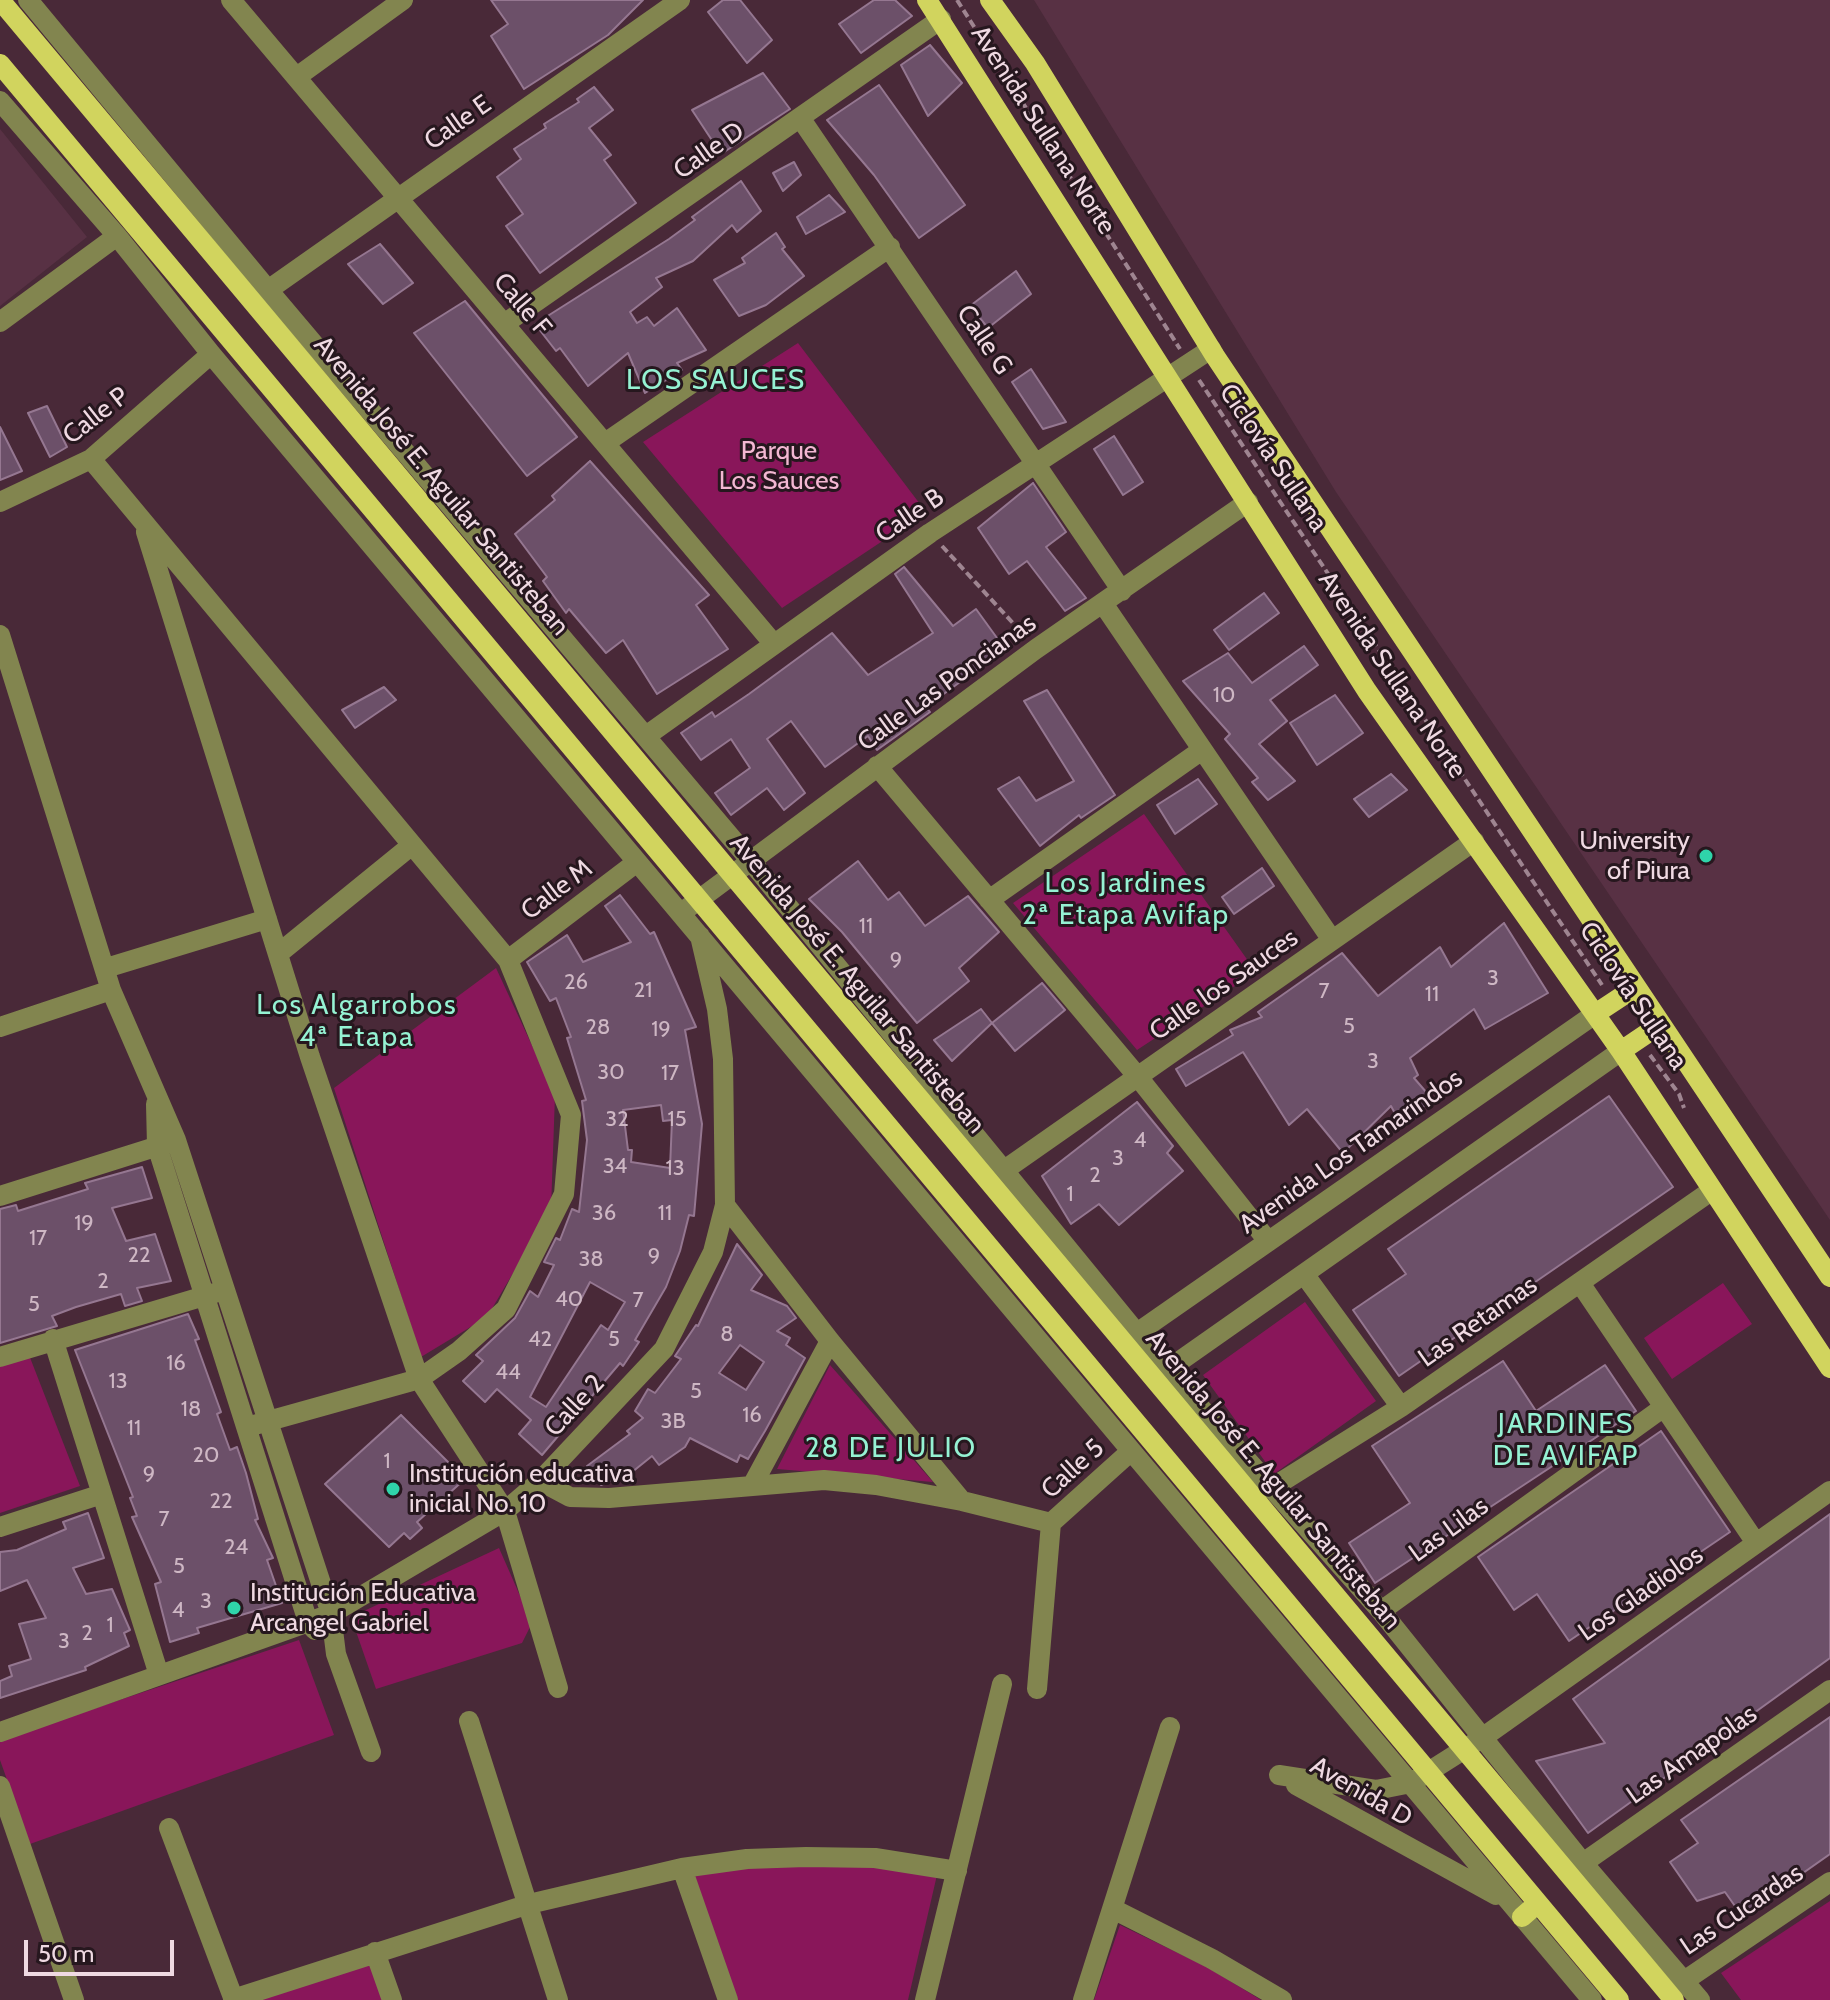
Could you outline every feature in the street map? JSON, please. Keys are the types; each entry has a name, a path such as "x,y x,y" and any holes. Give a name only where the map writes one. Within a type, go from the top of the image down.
{"main road":[{"name":"Avenida José E. Aguilar Santisteban","path":"0,0 731,874 1474,1743 1674,2000"},
{"name":"Avenida Sullana Norte","path":"927,0 1168,374 1367,691 1621,1051 1830,1368"},
{"name":"Avenida Sullana Norte","path":"990,0 1035,63 1211,349 1830,1277"},
{"path":"0,64 690,906 1420,1778 1538,1903 1619,2000"},
{"path":"1595,1014 1636,987"},
{"path":"1621,1051 1661,1024"},
{"path":"1516,1910 1538,1903"}],"street":[{"name":"Avenida José E. Aguilar Santisteban","path":"28,0 268,290 750,860 1167,1370 1381,1611 1474,1743 1583,1863 1700,2000"},
{"name":"Calle F","path":"231,0 773,643"},
{"path":"298,76 403,0"},
{"name":"Calle E","path":"268,290 680,0"},
{"name":"Calle D","path":"504,324 941,19"},
{"path":"0,101 117,236 211,354 637,862 690,906 699,932 1130,1452 1420,1778 1516,1910 1592,2000"},
{"name":"Calle G","path":"801,119 1122,591"},
{"path":"0,322 117,236"},
{"path":"605,443 890,247"},
{"name":"Calle B","path":"646,736 930,533 1168,374 1211,349"},
{"name":"Calle P","path":"0,502 91,459 211,354"},
{"path":"91,459 508,960 571,1115 564,1194 506,1309 459,1351 419,1379 247,1427"},
{"name":"Calle Las Poncianas","path":"690,906 1036,649 1104,605 1248,502"},
{"path":"142,521 278,954 419,1379 505,1511 558,1688"},
{"path":"1104,605 1332,940"},
{"path":"0,635 4,662 111,990 156,1092 205,1296 308,1622 336,1654"},
{"path":"989,900 1202,750"},
{"path":"877,766 1138,1077 1268,1241"},
{"name":"Calle los Sauces","path":"1003,1171 1474,841"},
{"path":"278,954 412,845"},
{"name":"Calle M","path":"508,960 637,862"},
{"path":"106,968 267,919"},
{"name":"Calle 2","path":"0,1732 331,1614 505,1511 540,1481 664,1349 713,1252 725,1205 723,1059 717,1009 699,932"},
{"path":"0,1027 111,990"},
{"name":"Avenida Los Tamarindos","path":"1137,1333 1595,1014"},
{"path":"1167,1370 1621,1051"},
{"path":"0,1196 167,1143"},
{"path":"167,1143 226,1290 331,1614 336,1654 371,1752"},
{"name":"Las Retamas","path":"1270,1489 1401,1407 1711,1191"},
{"path":"725,1205 830,1341 962,1501"},
{"path":"1304,1274 1401,1407"},
{"path":"1580,1283 1756,1543"},
{"path":"0,1357 226,1290"},
{"path":"53,1339 159,1675"},
{"path":"753,1484 830,1341"},
{"name":"Las Lilas","path":"1381,1611 1664,1407"},
{"name":"Calle 5","path":"1051,1523 1130,1452"},
{"path":"540,1481 570,1497 609,1498 824,1480 876,1485 962,1501 1051,1523 1037,1689"},
{"path":"1474,1743 1830,1491"},
{"name":"Los Gladiolos","path":"1474,1743 1830,1491"},
{"path":"0,1527 102,1494"},
{"path":"925,2000 1002,1684"},
{"name":"Las Amapolas","path":"1583,1863 1830,1690"},
{"path":"469,1721 558,2000"},
{"path":"1083,2000 1170,1727"},
{"name":"Avenida D","path":"1474,1743 1420,1778 1376,1790 1279,1775 1516,1910"},
{"path":"0,1786 74,2000"},
{"path":"169,1828 233,1999 529,1904 682,1868 747,1859 806,1857 875,1858 957,1871"},
{"path":"682,1868 728,2000"},
{"name":"Las Cucardas","path":"1684,1981 1830,1882"},
{"path":"1113,1909 1212,1959 1282,2000"},
{"path":"375,1952 392,2000"}],"path":[{"name":"Ciclovía Sullana","path":"957,0 1188,362 1614,1002"},
{"path":"930,533 1036,649"},
{"name":"Ciclovía Sullana","path":"1638,1039 1679,1094 1688,1119"}],"shaded area":[{"name":"University of Piura","path":"1034,0 1830,0 1830,1220 1336,492"},
{"path":"0,129 87,237 0,306"}],"green space":[{"name":"Parque Los Sauces","path":"798,343 926,512 782,608 643,442"},
{"path":"1144,814 1256,972 1137,1050 1013,903"},
{"path":"496,968 555,1095 551,1209 487,1317 421,1357 334,1088"},
{"path":"1723,1283 1752,1324 1672,1379 1644,1338"},
{"path":"1305,1302 1376,1401 1274,1474 1203,1375"},
{"path":"29,1355 80,1486 0,1513 0,1364"},
{"path":"830,1365 933,1482 777,1469"},
{"path":"499,1548 532,1623 522,1643 376,1689 351,1617"},
{"path":"299,1640 334,1735 30,1844 0,1760 0,1740"},
{"path":"750,1865 898,1866 937,1875 908,2000 738,2000 691,1874"},
{"path":"1830,1901 1830,2000 1741,2000 1721,1973"},
{"path":"1120,1925 1207,1967 1261,2000 1094,2000"},
{"path":"372,1958 386,2000 247,2000"}],"building":[{"path":"491,0 643,0 608,35 524,89 491,36 508,24"},
{"path":"723,0 740,0 772,40 747,63 708,12"},
{"path":"874,0 895,0 912,16 861,53 839,24"},
{"path":"930,45 962,83 928,116 901,65"},
{"path":"763,73 790,109 721,154 692,110"},
{"path":"879,85 965,205 919,238 874,175 827,120"},
{"path":"594,87 613,110 589,128 611,155 604,160 636,203 540,273 506,226 523,214 497,177 521,159 514,149 546,128 544,124 579,102 577,99"},
{"path":"794,162 801,175 783,191 773,173"},
{"path":"741,181 761,211 737,232 732,225 693,261 656,278 662,287 630,312 637,323 647,317 654,326 677,308 706,350 677,363 682,370 645,393 628,353 588,386 560,348 556,351 535,324 669,239 695,220 692,217"},
{"path":"829,195 845,212 806,234 797,217"},
{"path":"776,233 785,247 782,249 804,276 766,305 739,316 714,280 745,263 742,258"},
{"path":"380,244 413,283 383,304 348,264"},
{"path":"1016,271 1031,294 988,328 970,306"},
{"path":"465,301 577,437 527,476 414,333"},
{"path":"1031,369 1066,422 1043,429 1012,382"},
{"path":"47,406 67,447 50,457 28,413"},
{"path":"0,427 22,471 0,480"},
{"path":"1114,436 1143,482 1123,495 1094,449"},
{"path":"590,461 709,595 696,605 728,649 657,694 623,640 606,653 569,609 566,613 543,581 547,577 515,534 555,500 552,496"},
{"path":"1033,483 1066,532 1046,547 1086,598 1065,611 1027,561 1009,574 978,528"},
{"path":"904,567 953,626 976,609 1005,649 926,707 930,712 877,750 868,736 825,767 791,721 767,739 805,793 784,810 767,788 731,815 715,793 750,768 731,739 701,760 681,733 712,712 715,717 832,633 868,675 933,633 895,574"},
{"path":"1264,593 1279,613 1229,650 1214,630"},
{"path":"1304,646 1318,665 1270,700 1287,721 1259,744 1295,781 1268,800 1252,782 1258,778 1225,739 1230,734 1183,681 1228,653 1252,683"},
{"path":"384,687 396,700 355,728 342,710"},
{"path":"1047,690 1115,795 1081,818 1079,815 1040,846 998,789 1019,777 1036,801 1074,781 1024,701"},
{"path":"1335,695 1363,733 1317,765 1290,723"},
{"path":"1391,774 1407,790 1369,817 1354,799"},
{"path":"1198,779 1217,804 1175,834 1157,805"},
{"path":"858,861 888,900 899,892 925,926 968,896 999,932 959,968 969,981 917,1023 842,932 809,899"},
{"path":"1262,868 1274,886 1234,914 1222,897"},
{"path":"620,895 650,934 654,932 696,1027 685,1030 702,1124 694,1216 689,1215 666,1287 635,1340 639,1342 623,1366 620,1363 542,1455 519,1434 531,1420 497,1389 485,1402 463,1381 483,1361 476,1355 515,1318 530,1291 538,1297 554,1265 544,1262 556,1238 560,1240 572,1209 579,1212 587,1140 582,1101 586,1100 567,1038 571,1037 556,998 550,1001 527,962 567,935 583,962 631,942 605,906","holes":["661,1105 663,1121 672,1120 670,1168 631,1162 632,1150 628,1150 623,1110","590,1282 625,1302 608,1330 601,1325 546,1407 530,1397"]},
{"path":"1504,923 1548,993 1485,1029 1474,1009 1410,1058 1418,1075 1414,1078 1433,1100 1400,1123 1391,1106 1343,1153 1307,1109 1289,1125 1243,1052 1186,1086 1176,1069 1233,1035 1230,1030 1262,1017 1258,1012 1342,953 1378,996 1440,947 1451,967"},
{"path":"1042,983 1065,1010 1015,1051 992,1023"},
{"path":"981,1009 992,1023 952,1061 934,1040"},
{"path":"1609,1096 1673,1187 1399,1376 1353,1310 1406,1274 1388,1249"},
{"path":"1137,1102 1173,1146 1167,1153 1183,1171 1119,1225 1099,1204 1071,1224 1042,1176"},
{"path":"142,1167 152,1198 112,1208 126,1241 155,1234 171,1281 137,1288 142,1301 125,1306 121,1294 76,1307 52,1316 57,1326 0,1343 0,1209 16,1205 18,1211 88,1189 85,1183"},
{"path":"737,1244 762,1275 751,1290 787,1306 796,1318 777,1331 790,1338 786,1345 805,1358 748,1459 740,1455 737,1462 690,1438 685,1447 659,1465 652,1456 626,1477 624,1474 601,1485 587,1466 630,1434 627,1431 643,1418 635,1411 648,1389 655,1393 681,1359 675,1356 698,1326","holes":["740,1345 764,1362 746,1390 719,1373"]},
{"path":"188,1314 199,1339 195,1340 221,1412 217,1414 230,1450 237,1447 246,1473 258,1519 255,1520 273,1558 267,1560 282,1603 197,1628 199,1633 170,1642 155,1584 161,1582 132,1517 137,1516 130,1498 133,1497 75,1350"},
{"path":"1503,1361 1536,1411 1605,1365 1636,1411 1375,1583 1349,1543 1410,1503 1372,1446"},
{"path":"401,1415 465,1479 417,1522 422,1528 410,1539 404,1533 389,1547 325,1484"},
{"path":"1661,1431 1730,1532 1569,1641 1537,1594 1514,1610 1478,1557"},
{"path":"88,1513 104,1558 73,1568 86,1594 112,1589 130,1630 124,1633 129,1646 85,1667 86,1670 0,1698 0,1681 12,1676 9,1666 31,1659 19,1624 46,1618 27,1580 0,1591 0,1552 17,1550 66,1529 63,1522"},
{"path":"1830,1514 1830,1658 1588,1833 1536,1761 1605,1743 1573,1699"},
{"path":"1830,1717 1830,1854 1742,1916 1725,1892 1697,1901 1670,1862 1698,1843 1681,1820"}],"place":[{"name":"University of Piura","path":"1706,856"},
{"name":"Institución educativa inicial No. 10","path":"393,1489"},
{"name":"Institución Educativa Arcangel Gabriel","path":"234,1608"}],"district":[{"name":"LOS SAUCES","path":"716,381"},
{"name":"Los Jardines 2ª Etapa Avifap","path":"1126,900"},
{"name":"Los Algarrobos 4ª Etapa","path":"357,1022"},
{"name":"JARDINES DE AVIFAP","path":"1566,1441"},
{"name":"28 DE JULIO","path":"891,1449"}]}
